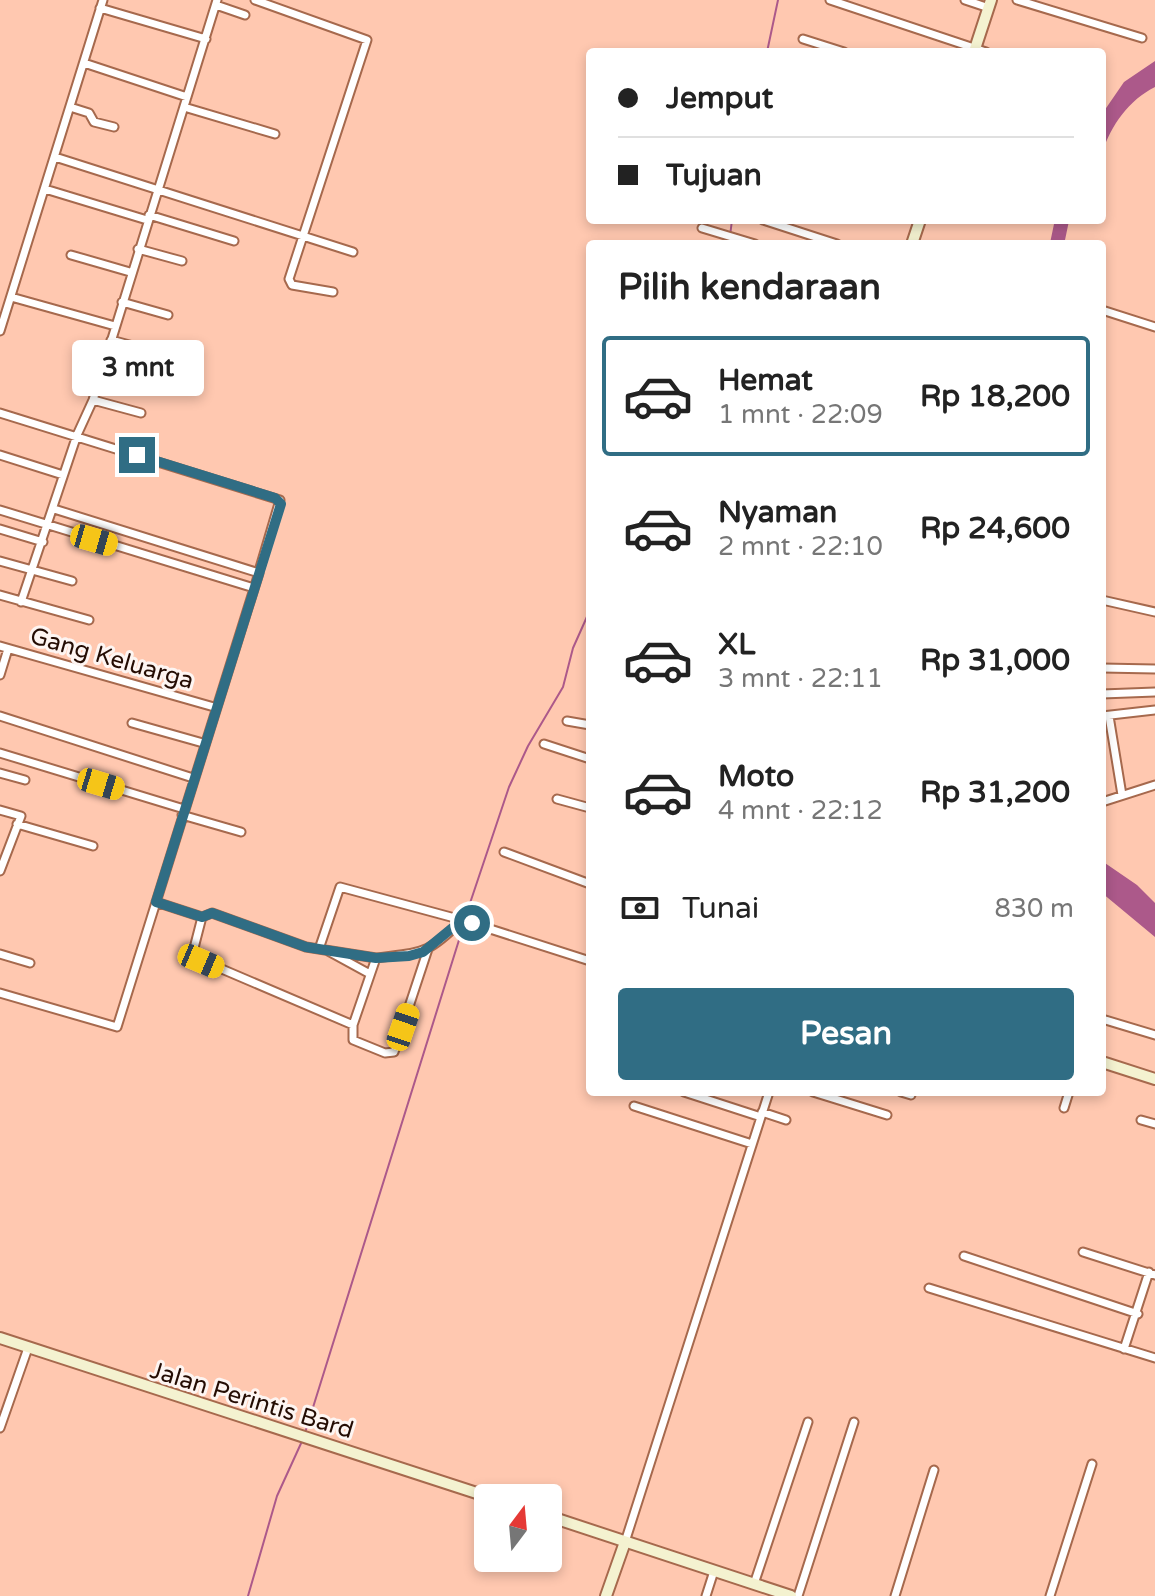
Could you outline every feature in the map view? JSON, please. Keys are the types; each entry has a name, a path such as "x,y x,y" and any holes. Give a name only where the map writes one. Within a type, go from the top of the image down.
{"street":[{"path":"255,0 367,40 289,283 333,292"},
{"path":"830,0 970,48"},
{"path":"965,0 990,4 980,48"},
{"path":"1017,0 1142,38"},
{"path":"21,602 77,435 93,400 130,272 216,2 245,15"},
{"path":"0,331 102,4 206,39"},
{"path":"803,39 831,48"},
{"path":"84,63 187,97"},
{"path":"70,107 89,113 94,122 114,127"},
{"path":"184,107 275,134"},
{"path":"55,157 353,252"},
{"path":"45,189 234,241"},
{"path":"775,224 825,240"},
{"path":"702,228 742,240"},
{"path":"138,249 182,261"},
{"path":"71,255 130,272"},
{"path":"11,297 115,326"},
{"path":"122,302 168,315"},
{"path":"1106,311 1155,327"},
{"path":"111,340 144,349"},
{"path":"101,371 158,389"},
{"path":"93,400 141,413"},
{"path":"0,413 280,500 117,1027 0,993"},
{"path":"0,455 63,475"},
{"path":"54,509 259,571"},
{"path":"0,510 254,588"},
{"path":"0,529 43,542"},
{"path":"0,561 72,581"},
{"path":"0,595 89,620"},
{"path":"1106,601 1155,612"},
{"path":"0,675 4,648"},
{"name":"Gang Keluarga","path":"4,648 214,707"},
{"path":"1106,668 1155,669"},
{"path":"1106,694 1155,692"},
{"path":"1106,716 1155,710"},
{"path":"0,716 193,778"},
{"path":"1106,719 1122,795"},
{"path":"567,721 586,724"},
{"path":"132,723 203,743"},
{"path":"1106,739 1112,738"},
{"path":"544,744 586,758"},
{"path":"0,753 241,832"},
{"path":"0,773 25,780"},
{"path":"1106,801 1155,785"},
{"path":"557,799 586,807"},
{"path":"0,810 21,816 0,871"},
{"path":"17,824 93,846"},
{"path":"0,844 9,847"},
{"path":"504,852 586,883"},
{"path":"319,949 340,887 466,921 586,960"},
{"path":"156,902 202,917 212,913 319,949 376,958 409,956 428,949 466,921"},
{"path":"202,917 193,952 196,958 353,1025"},
{"path":"376,958 353,1025 353,1040 385,1053 394,1052 428,949"},
{"path":"328,951 370,974"},
{"path":"0,954 30,963"},
{"path":"1106,1020 1155,1035"},
{"path":"1106,1063 1155,1079"},
{"path":"698,1096 786,1120"},
{"path":"606,1596 768,1096"},
{"path":"826,1096 887,1115"},
{"path":"1064,1108 1068,1096"},
{"path":"634,1106 752,1144"},
{"path":"1141,1120 1155,1124"},
{"path":"1083,1252 1152,1274 1124,1349"},
{"path":"964,1256 1138,1314"},
{"path":"929,1288 1155,1358"},
{"name":"Jalan Perintis Bard","path":"0,1338 474,1492"},
{"path":"0,1428 28,1348"},
{"path":"754,1584 808,1422"},
{"path":"798,1596 854,1422"},
{"path":"1050,1596 1092,1464"},
{"path":"895,1596 934,1470"},
{"path":"562,1521 791,1596"},
{"path":"706,1596 714,1571"}],"shaded area":[{"path":"1155,61 1155,87 1122,114 1106,143 1106,108 1124,82"},
{"path":"1106,864 1137,885 1155,903 1155,937 1106,896"}],"waterway":[{"path":"768,48 778,0"},
{"path":"730,240 732,224"},
{"path":"1058,240 1061,224"},
{"path":"465,918 509,787 528,746 563,687 573,648 586,619"},
{"path":"305,1433 464,924"},
{"path":"248,1596 277,1496 303,1439"}],"route":[{"path":"137,455 275,498 281,504 214,707 156,902 202,917 212,913 306,947 376,958 415,955 428,949 462,920 472,923"}]}
